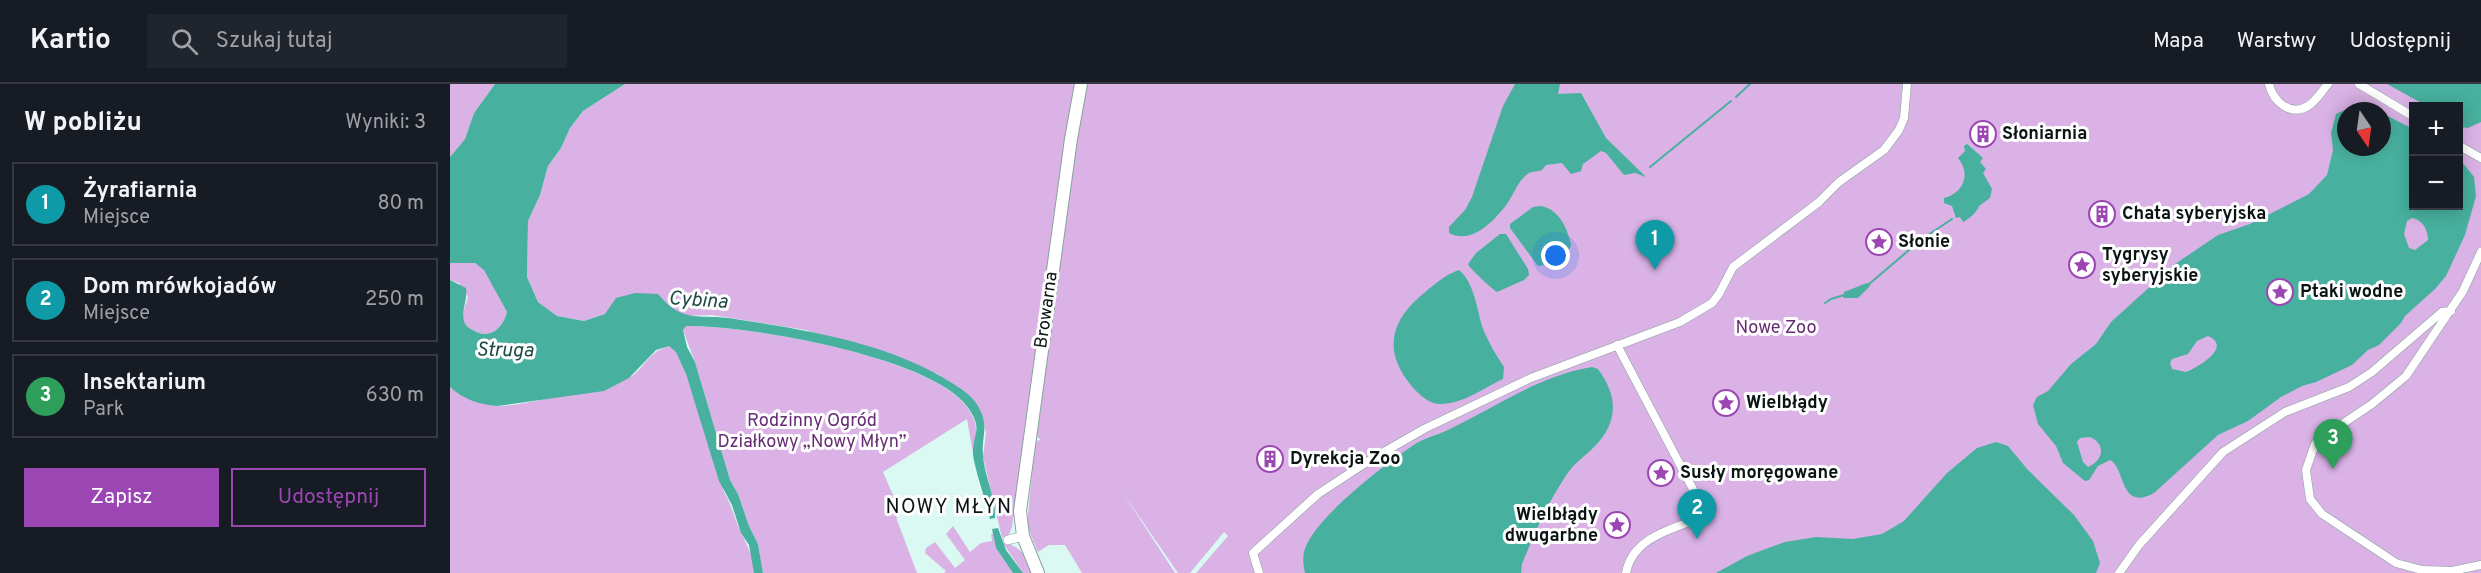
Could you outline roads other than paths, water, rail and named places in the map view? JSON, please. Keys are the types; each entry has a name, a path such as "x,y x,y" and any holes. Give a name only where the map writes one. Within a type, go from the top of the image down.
{"street":[{"name":"Browarna","path":"1038,573 1023,536 1020,511 1068,162 1081,84"},
{"path":"1259,573 1253,553 1318,494 1370,460 1424,429 1531,378 1680,322 1712,303 1733,267 1819,202 1839,182 1884,150 1895,136 1904,118 1907,84"},
{"path":"2269,84 2275,99 2284,107 2298,110 2309,105 2328,84"},
{"path":"2359,84 2409,114"},
{"path":"2463,148 2481,158"},
{"path":"2481,252 2451,311 2406,376 2372,404 2315,444 2306,466 2310,499 2322,514 2396,563 2432,571 2452,571 2481,565"},
{"path":"2120,573 2139,545 2223,452 2285,412 2349,387 2372,372 2442,312 2451,311"},
{"path":"1617,345 1696,495 1698,519 1642,544 1626,573"},
{"path":"1008,540 1023,536"}],"water":[{"name":"Struga","path":"495,84 625,84 583,111 570,128 561,148 548,166 540,195 528,221 527,277 538,302 557,316 584,321 605,314 616,298 635,293 658,294 667,304 684,314 735,319 847,340 875,348 928,369 965,392 981,411 984,424 984,463 994,502 995,518 990,519 975,466 973,446 976,422 969,409 950,390 919,374 838,348 751,331 686,326 683,330 687,347 695,362 730,480 758,544 763,573 754,573 749,545 741,533 732,505 719,481 686,374 676,352 669,346 656,350 629,378 604,391 498,406 472,401 450,387 450,280 466,288 463,317 465,324 470,328 479,333 490,333 499,328 507,312 484,270 475,263 450,263 450,157 465,139 474,113"},
{"path":"1515,84 1560,84 1558,94 1581,93 1606,138 1646,177 1635,173 1624,175 1606,153 1601,151 1583,164 1581,171 1571,174 1562,163 1546,165 1542,170 1525,176 1502,211 1482,229 1466,236 1449,233 1449,227 1465,210 1472,197 1503,106"},
{"path":"2387,84 2481,84 2481,122 2468,128 2463,127 2463,102 2420,102"},
{"path":"2336,114 2337,156 2391,156 2391,118 2409,127 2409,210 2463,210 2463,163 2474,177 2476,196 2465,235 2446,276 2379,345 2368,350 2352,365 2302,386 2281,397 2248,421 2218,435 2154,493 2135,497 2129,493 2115,464 2110,460 2098,466 2089,480 2085,481 2063,463 2056,446 2038,424 2033,405 2037,397 2048,391 2071,364 2096,344 2111,322 2175,264 2218,235 2250,224 2309,194 2327,175 2333,150 2331,133","holes":["2412,218 2426,229 2428,240 2415,250 2409,248 2404,234 2407,221","2208,336 2215,340 2217,346 2211,356 2186,372 2172,369 2170,363 2172,359 2188,354 2197,341","2090,437 2099,444 2101,452 2097,460 2088,467 2083,462 2077,442 2080,438"]},
{"path":"1967,144 1983,158 1980,162 1986,169 1983,173 1992,189 1990,198 1963,222 1960,217 1956,218 1952,206 1944,203 1944,198 1951,196 1961,187 1965,176 1958,158 1965,151 1964,146"},
{"path":"1541,206 1558,215 1568,233 1571,246 1556,259 1538,266 1510,228 1510,224 1533,207"},
{"path":"1500,234 1506,234 1528,269 1529,275 1524,280 1497,292 1468,264 1476,253"},
{"path":"1459,270 1472,289 1484,331 1504,367 1503,379 1464,399 1439,404 1427,400 1410,384 1401,371 1396,359 1394,335 1404,313 1413,303 1449,274"},
{"path":"1867,283 1870,286 1858,298 1843,298 1844,292"},
{"path":"1592,367 1598,369 1609,389 1612,399 1612,418 1602,438 1571,469 1558,488 1532,541 1522,564 1521,573 1305,573 1304,553 1313,533 1353,492 1412,446 1535,385 1572,371"},
{"path":"1996,442 2008,446 2028,470 2074,515 2093,541 2100,563 2096,573 1716,573 1747,556 1785,542 1816,537 1853,539 1882,534 1904,521 1947,473 1977,448"},
{"path":"998,528 1006,550 1023,573 1013,573 996,548 992,529"}],"waterway":[{"path":"1736,97 1750,84"},
{"path":"1650,167 1731,101"},
{"path":"1868,285 1922,239 1952,219"},
{"path":"1825,303 1844,295"}],"place":[{"name":"Słoniarnia","path":"1983,134"},
{"name":"Chata syberyjska","path":"2102,214"},
{"name":"Słonie","path":"1879,242"},
{"name":"Tygrysy syberyjskie","path":"2082,265"},
{"name":"Żyrafiarnia","path":"1655,270"},
{"name":"Ptaki wodne","path":"2280,292"},
{"name":"Wielbłądy","path":"1726,403"},
{"name":"Dyrekcja Zoo","path":"1270,459"},
{"name":"Insektarium","path":"2333,469"},
{"name":"Susły moręgowane","path":"1661,473"},
{"name":"Wielbłądy dwugarbne","path":"1617,525"},
{"name":"Dom mrówkojadów","path":"1697,539"}],"district":[{"name":"NOWY MŁYN","path":"949,508"}],"water label":[{"name":"Cybina","path":"698,301"}],"park label":[{"name":"Nowe Zoo","path":"1776,328"},
{"name":"Rodzinny Ogród Działkowy „Nowy Młyn”","path":"812,431"}]}
